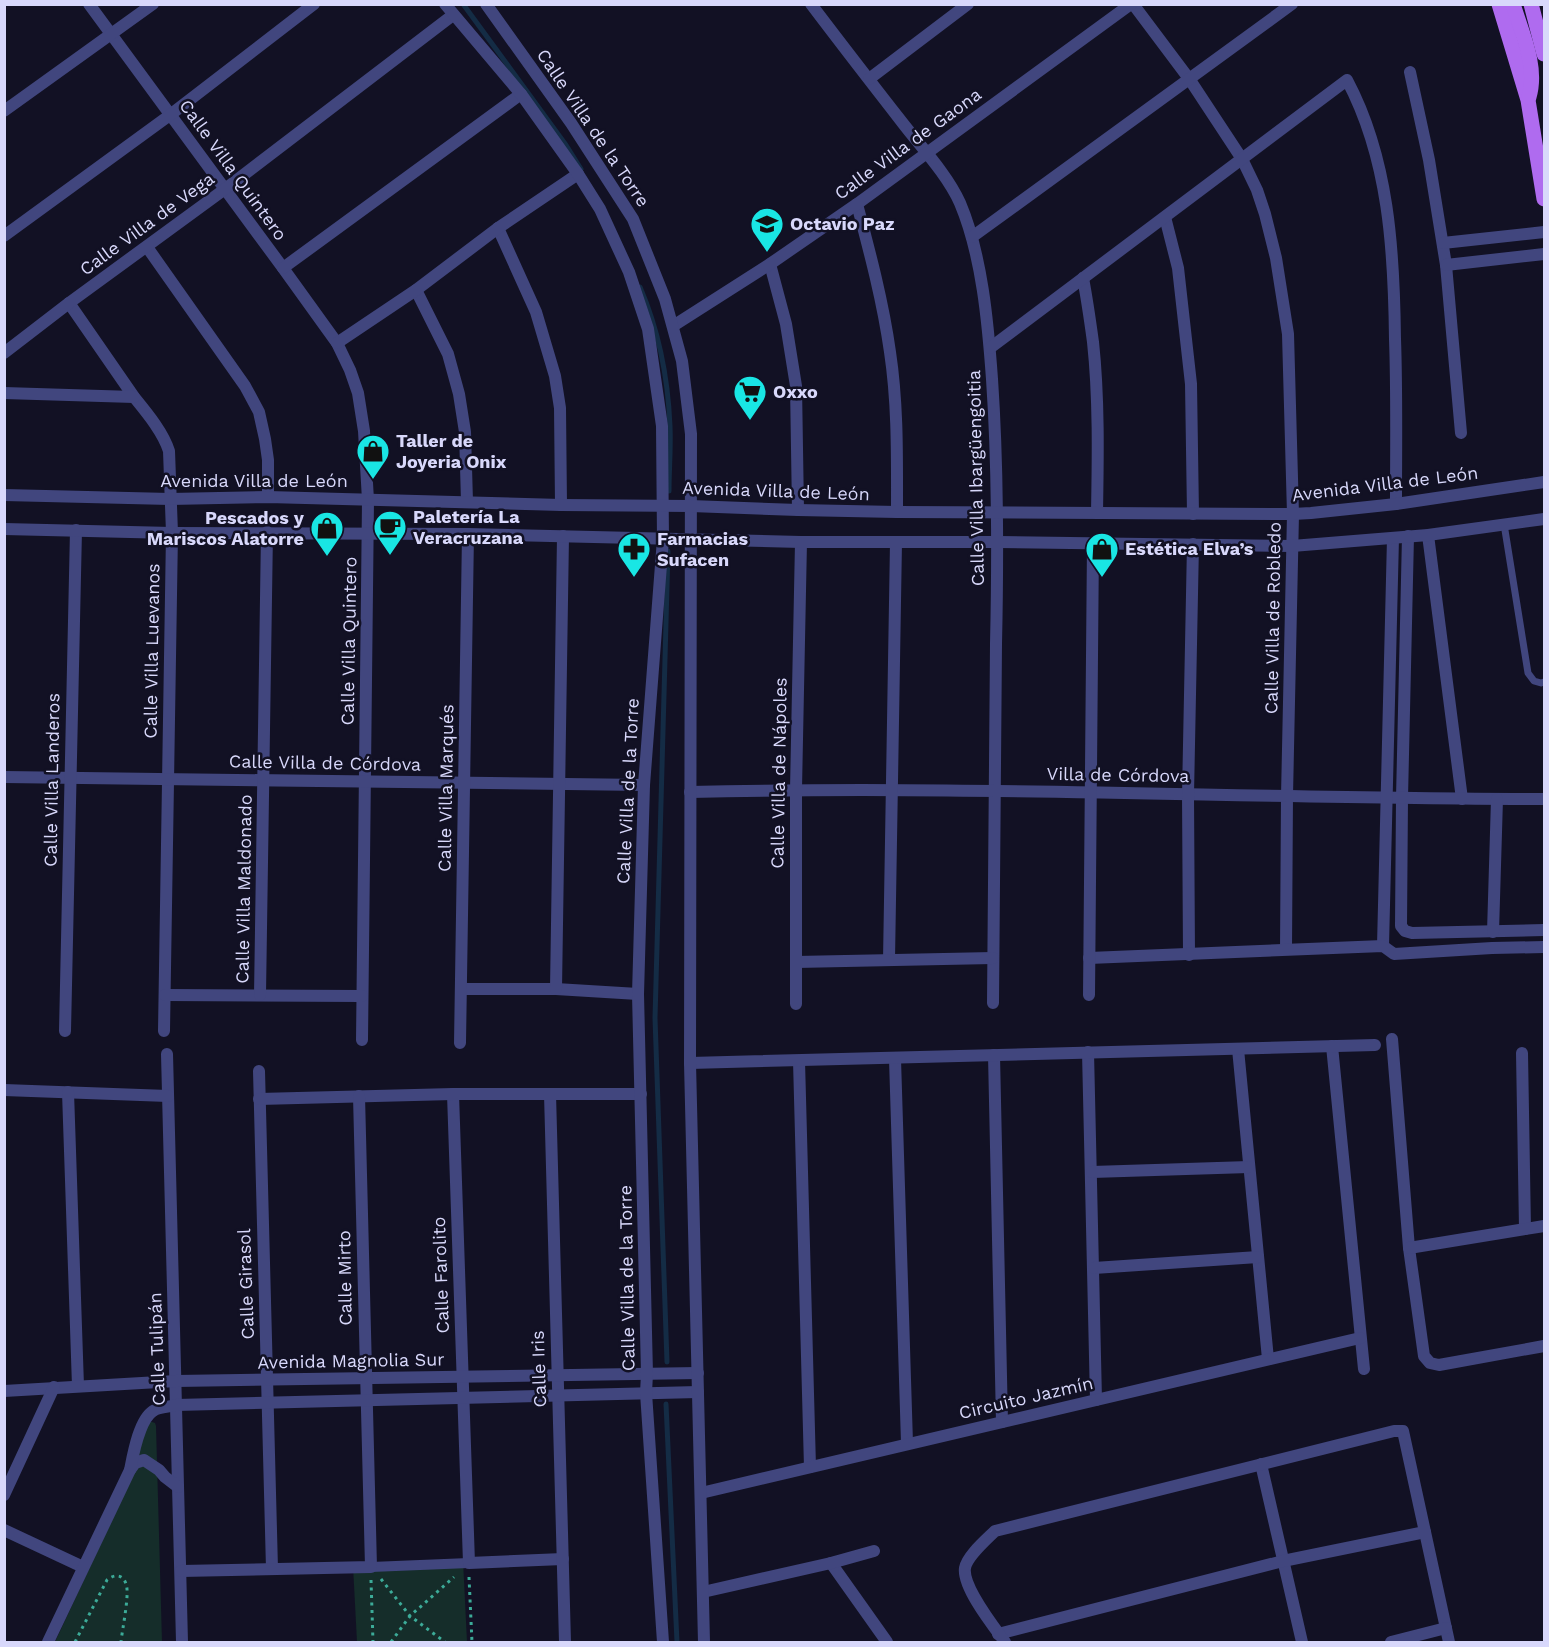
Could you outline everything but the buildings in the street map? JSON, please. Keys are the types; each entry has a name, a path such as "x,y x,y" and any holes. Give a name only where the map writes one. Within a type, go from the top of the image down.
{"main road":[{"path":"1499,4 1528,100 1545,199"},
{"path":"1513,4 1533,77 1528,100"},
{"path":"1531,4 1543,43"}],"street":[{"name":"Calle Villa Quintero","path":"89,4 337,343 358,393 364,431 368,500 362,1040"},
{"path":"4,111 153,4"},
{"path":"4,236 170,115 314,4"},
{"name":"Calle Villa de la Torre","path":"445,4 520,94 578,174 600,209 629,272 648,330 662,426 663,539 644,785 638,994 646,1393 663,1642"},
{"name":"Calle Villa de la Torre","path":"486,4 571,123 633,219 665,299 682,361 691,434 690,1064 704,1642"},
{"name":"Calle Villa Ibargüengoitia","path":"811,4 950,186 959,202 972,237 990,348 996,464 998,542 993,790 993,1003"},
{"path":"868,79 968,4"},
{"name":"Calle Villa de Gaona","path":"673,326 770,264 857,204 1132,4"},
{"name":"Calle Villa de Robledo","path":"1132,4 1190,80 1242,159 1257,190 1266,214 1288,334 1293,514 1286,950"},
{"path":"972,237 1292,4"},
{"name":"Calle Villa de Vega","path":"4,353 225,189 453,15"},
{"path":"1410,72 1430,160 1443,243 1461,433"},
{"path":"990,348 1347,80 1359,103 1373,146 1385,196 1393,264 1396,359 1396,504"},
{"path":"283,268 520,94"},
{"path":"337,343 416,290 498,228 578,174"},
{"path":"857,204 876,276 891,353 897,440 897,512"},
{"path":"1165,217 1178,268 1191,384 1193,514"},
{"path":"498,228 536,312 555,376 560,408 561,505"},
{"path":"1443,243 1545,232"},
{"path":"147,247 245,386 259,412 268,460 268,497"},
{"path":"1446,265 1545,254"},
{"path":"770,264 786,324 796,386 798,510"},
{"path":"1083,278 1093,343 1096,385 1097,513"},
{"path":"416,290 448,354 459,394 465,432 467,502"},
{"name":"Calle Villa Luevanos","path":"69,303 145,410 166,443 169,452 172,533 164,1031"},
{"path":"4,393 134,397"},
{"name":"Avenida Villa de León","path":"4,495 170,499 268,497 897,512 1293,514 1396,504 1545,482"},
{"path":"4,529 172,533 368,532 801,542 1292,546 1428,535 1545,519"},
{"name":"Calle Villa Landeros","path":"65,1031 76,530"},
{"name":"Calle Villa Maldonado","path":"260,995 267,532"},
{"name":"Calle Villa Marqués","path":"460,1043 468,534"},
{"path":"1428,535 1462,799"},
{"path":"556,989 562,536"},
{"path":"1408,536 1401,926 1404,931 1412,933 1545,930"},
{"path":"1383,946 1393,538"},
{"name":"Calle Villa de Nápoles","path":"796,1004 796,789 801,542"},
{"path":"889,960 896,542"},
{"path":"1089,995 1093,543"},
{"path":"1189,955 1188,795 1193,544"},
{"name":"Calle Villa de Córdova","path":"4,777 644,785"},
{"name":"Villa de Córdova","path":"690,792 892,789 1545,799"},
{"path":"1493,932 1497,799"},
{"path":"1089,958 1383,946 1394,954 1545,947"},
{"path":"796,963 993,958"},
{"path":"461,989 556,989 638,994"},
{"path":"165,995 363,996"},
{"path":"1392,1039 1409,1248 1424,1356 1430,1364 1440,1365 1545,1346"},
{"path":"690,1064 1375,1045"},
{"path":"1332,1046 1364,1369"},
{"path":"1238,1049 1268,1359"},
{"path":"1088,1052 1096,1400"},
{"path":"1522,1053 1525,1229"},
{"name":"Calle Tulipán","path":"166,1054 182,1642"},
{"path":"993,1055 1002,1422"},
{"path":"895,1059 907,1443"},
{"path":"799,1061 810,1467"},
{"name":"Calle Girasol","path":"258,1071 272,1569"},
{"path":"4,1090 168,1096"},
{"path":"68,1092 78,1386"},
{"path":"259,1099 453,1094 641,1094"},
{"name":"Calle Farolito","path":"453,1094 468,1563"},
{"name":"Calle Iris","path":"550,1094 565,1642"},
{"name":"Calle Mirto","path":"359,1096 370,1567"},
{"path":"1092,1172 1249,1167"},
{"path":"1409,1248 1545,1226"},
{"path":"1094,1268 1258,1257"},
{"name":"Circuito Jazmín","path":"701,1493 1360,1338"},
{"name":"Avenida Magnolia Sur","path":"4,1392 176,1381 698,1373"},
{"path":"4,1496 54,1387"},
{"path":"130,1470 135,1444 147,1418 152,1411 176,1405 698,1392"},
{"path":"1425,1532 1283,1561 1002,1638 968,1588 965,1568 974,1553 995,1531 1394,1431 1402,1431 1425,1532 1449,1642"},
{"path":"48,1642 135,1463 144,1460 178,1487"},
{"path":"1262,1464 1302,1642"},
{"path":"4,1530 83,1567"},
{"path":"703,1592 874,1551"},
{"path":"181,1571 370,1567 563,1559"},
{"path":"831,1563 887,1642"},
{"path":"1391,1642 1446,1628"}],"lane":[{"path":"1504,525 1528,673 1534,681 1545,682"}],"path":[{"path":"391,1642 410,1616 468,1563"},
{"path":"468,1563 472,1642"},
{"path":"370,1567 410,1616 445,1642"},
{"path":"370,1567 373,1642"},
{"path":"75,1642 107,1580 111,1576 116,1576 122,1577 126,1583 127,1592 121,1642"}],"green space":[{"path":"149,1421 155,1423 156,1426 162,1642 55,1642 133,1475 130,1456"},
{"path":"463,1560 467,1642 357,1642 353,1566"}],"waterway":[{"path":"463,4 581,169"},
{"path":"640,287 657,338 665,373 670,426 669,491"},
{"path":"667,1362 655,1018 668,551"},
{"path":"666,1404 677,1642"}],"place":[{"name":"Octavio Paz","path":"767,253"},
{"name":"Oxxo","path":"750,421"},
{"name":"Taller de Joyeria Onix","path":"373,480"},
{"name":"Paletería La Veracruzana","path":"390,556"},
{"name":"Pescados y Mariscos Alatorre","path":"327,557"},
{"name":"Farmacias Sufacen","path":"634,578"},
{"name":"Estética Elva’s","path":"1102,578"}]}
